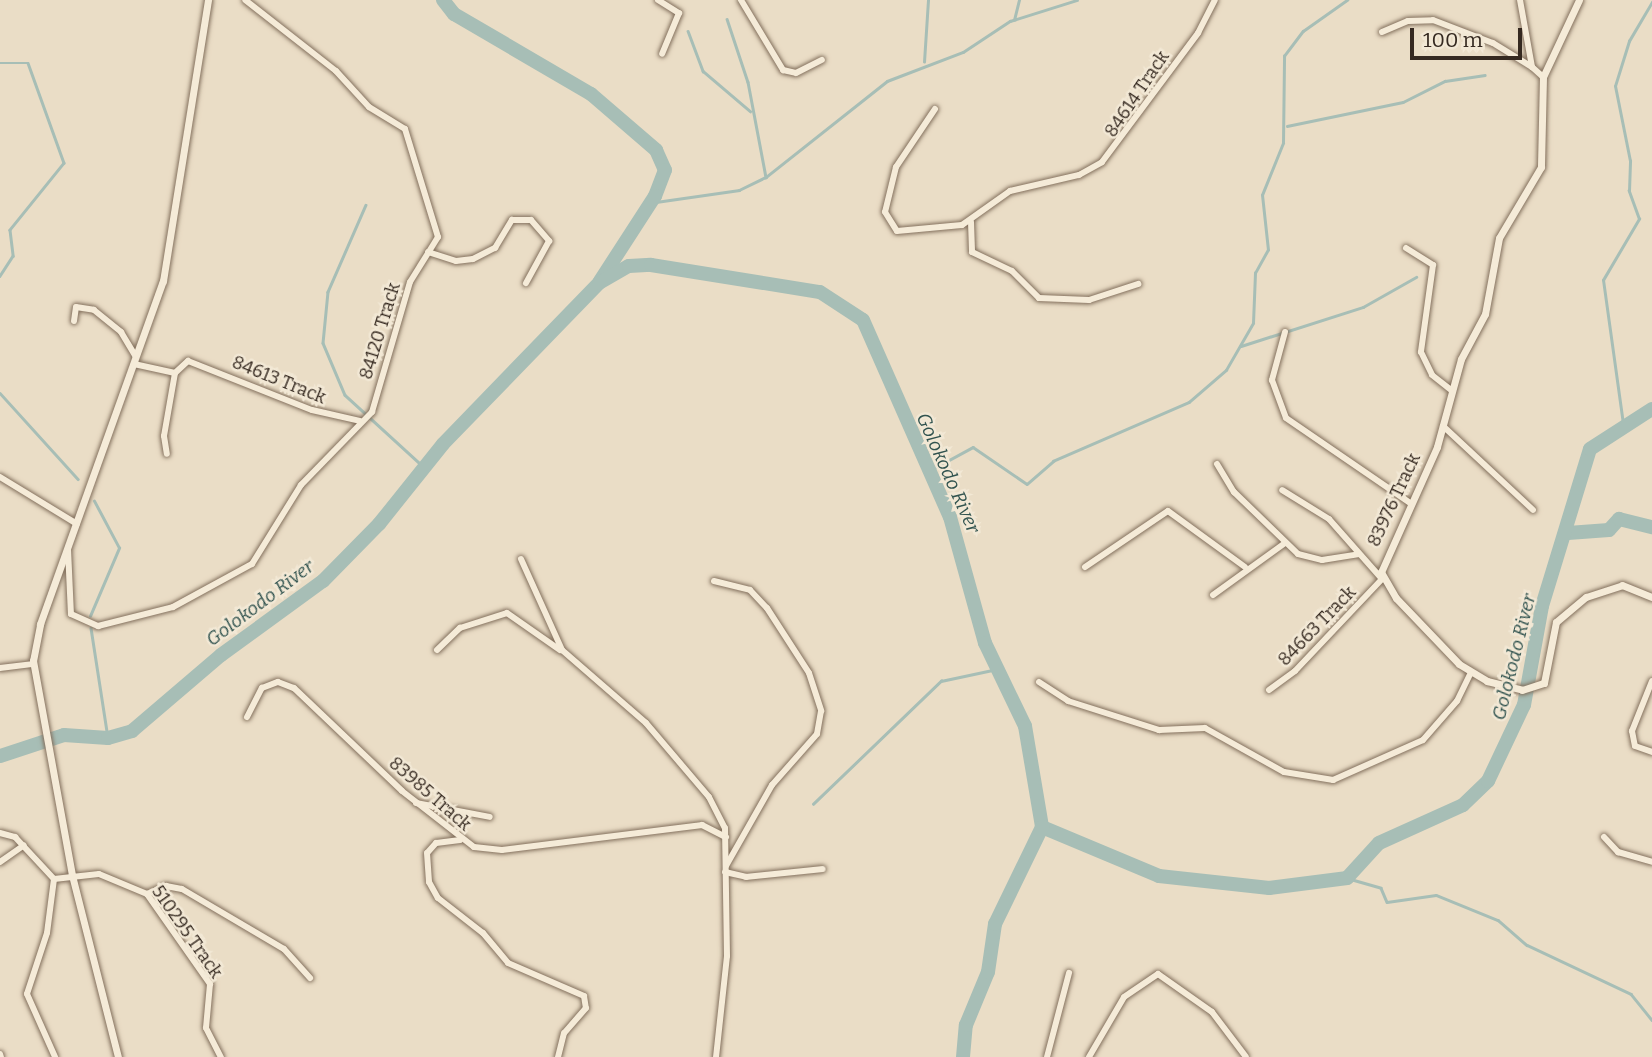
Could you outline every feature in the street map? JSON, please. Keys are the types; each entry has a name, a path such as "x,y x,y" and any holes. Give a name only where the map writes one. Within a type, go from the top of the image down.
{"street":[{"path":"118,1057 72,875 39,719 34,664 40,624 135,361 173,236 208,0"},
{"name":"84120 Track","path":"68,549 77,620 111,626 173,607 252,564 301,485 360,421 372,412 395,323 438,225 413,139 254,2 245,0"},
{"path":"658,0 679,13 662,54"},
{"path":"741,0 783,70 796,73 822,60"},
{"name":"84614 Track","path":"935,109 909,143 891,183 886,219 905,232 971,222 1010,191 1079,175 1111,155 1215,0"},
{"path":"1520,0 1532,67"},
{"path":"1382,32 1408,21 1433,20 1493,43 1543,77 1579,0"},
{"name":"83976 Track","path":"1382,579 1388,547 1443,426 1451,390 1485,314 1499,238 1541,167 1543,77"},
{"path":"428,252 456,261 473,259 495,248 512,220 531,220 549,241 526,283"},
{"path":"971,222 972,252 1012,271 1039,298 1089,300 1138,284"},
{"path":"1406,248 1433,265 1421,352 1432,374 1451,390"},
{"path":"74,321 76,307 94,310 121,332 135,361 175,373 164,436 167,454"},
{"path":"1285,332 1272,380 1286,418 1410,503"},
{"name":"84613 Track","path":"175,373 188,361 312,410 360,421"},
{"path":"1443,426 1486,459 1532,510"},
{"path":"1217,464 1234,492 1285,543 1308,558 1358,554"},
{"path":"0,477 77,524"},
{"path":"1282,490 1329,519 1358,554 1471,672 1505,687 1537,690 1547,678 1553,629 1561,615 1613,585 1652,597"},
{"path":"1085,568 1168,512 1245,567"},
{"path":"1213,595 1245,567 1285,543"},
{"path":"521,559 562,650"},
{"name":"84663 Track","path":"1269,690 1295,671 1382,579"},
{"path":"714,581 750,590 767,608 809,673 821,711 817,734 772,785 725,870"},
{"path":"437,650 460,628 507,613 562,650 674,754 709,797 726,837 727,956 716,1057"},
{"path":"0,668 34,664"},
{"path":"1039,682 1068,701 1159,730 1205,728 1231,745 1304,778 1344,777 1423,740 1457,701 1471,672"},
{"path":"1652,681 1645,689 1632,738 1638,749 1652,752"},
{"name":"83985 Track","path":"247,717 256,693 285,683 414,802 460,840 491,851 702,825 726,837"},
{"path":"414,802 490,817"},
{"path":"0,833 24,845 54,880 47,933 27,994 55,1057"},
{"path":"1604,837 1618,852 1652,862"},
{"path":"460,840 436,843 427,853 429,882 438,898 483,933 508,963 584,996 586,1008 564,1033 558,1057"},
{"path":"0,862 24,845"},
{"path":"725,870 746,877 823,869"},
{"name":"510295 Track","path":"54,880 72,875 110,876 147,894 210,984 206,1027 221,1057"},
{"path":"147,894 166,886 182,889 284,949 310,978"},
{"path":"1047,1057 1069,973"},
{"path":"1089,1057 1124,997 1158,974 1212,1012 1246,1057"}],"waterway":[{"path":"443,0 454,14 591,94 656,150 665,170 655,196 600,281"},
{"path":"924,62 928,0"},
{"path":"1014,20 1019,0"},
{"path":"649,203 739,190 766,177 887,81 963,52 1010,21 1077,0"},
{"path":"927,472 973,447 1027,484 1053,461 1189,402 1226,370 1253,323 1255,273 1268,250 1262,195 1283,143 1284,56 1303,31 1347,0"},
{"path":"1623,424 1603,280 1639,219 1629,191 1630,161 1615,86 1629,41 1652,2"},
{"path":"727,19 748,82 766,177"},
{"path":"688,31 703,71 750,111"},
{"path":"0,63 28,63 64,163 10,230 13,256 0,276"},
{"path":"1287,126 1403,102 1445,81 1485,75"},
{"path":"366,205 328,292 323,343 345,395 425,468"},
{"name":"Golokodo River","path":"0,756 64,735 108,738 132,731 221,655 323,581 379,524 443,444 599,283 629,266 651,265 820,292 863,320 950,517 985,643 1025,726 1042,827 1159,876 1269,888 1347,878 1379,843 1463,805 1488,781 1524,705 1542,606 1590,449 1652,409"},
{"path":"1241,346 1363,307 1416,277"},
{"path":"0,393 78,479"},
{"path":"90,616 119,548 94,501"},
{"path":"1568,533 1609,530 1619,519 1652,527"},
{"path":"91,628 108,738"},
{"path":"813,804 941,681 997,669"},
{"path":"963,1057 966,1025 988,972 995,924 1042,827"},
{"path":"1347,878 1381,888 1387,902 1436,895 1498,920 1527,945 1631,994 1652,1020"}]}
